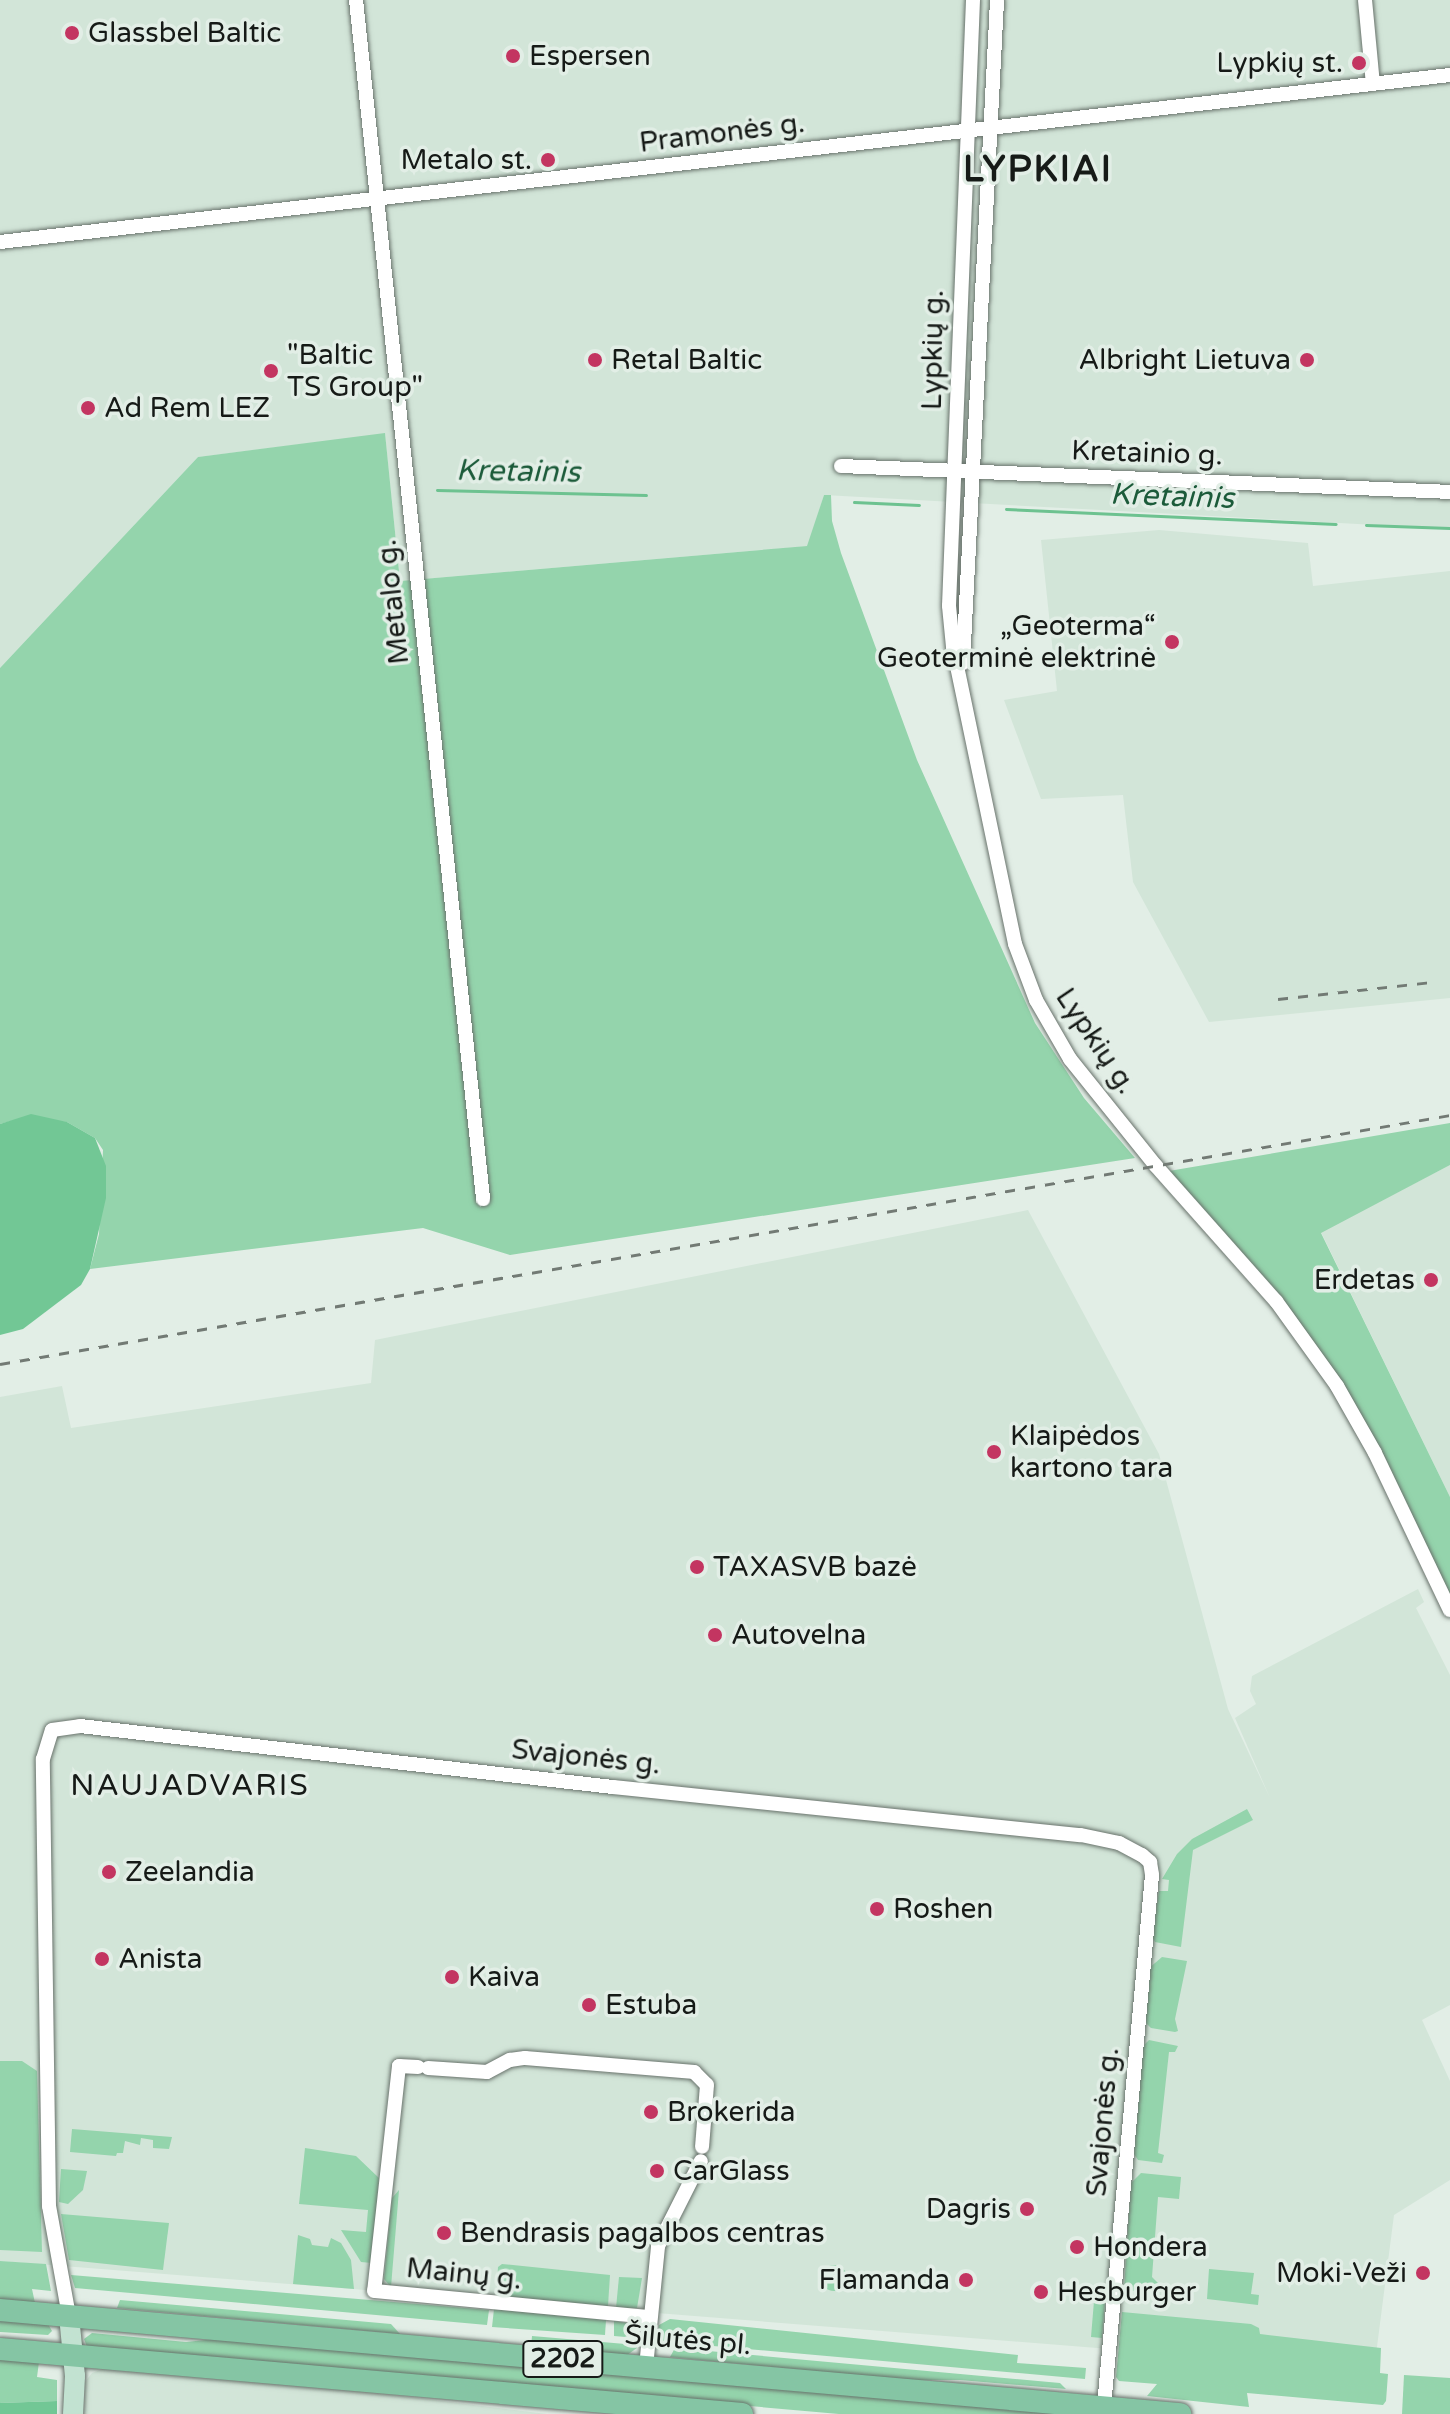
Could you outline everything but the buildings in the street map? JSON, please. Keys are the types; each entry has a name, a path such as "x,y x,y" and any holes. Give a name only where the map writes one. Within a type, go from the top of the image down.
{"main road":[{"name":"Šilutės pl.","path":"0,2310 1103,2411 1180,2414"},
{"name":"2202","path":"0,2349 742,2414"}],"street":[{"name":"Metalo g.","path":"356,0 483,1199"},
{"name":"Lypkių g.","path":"973,0 949,606 1004,901 1029,983 1070,1059 1156,1166 1276,1301 1330,1376 1363,1429 1450,1610"},
{"name":"Lypkių g.","path":"965,699 963,631 997,0"},
{"path":"1365,0 1373,84"},
{"name":"Pramonės g.","path":"0,242 1450,75"},
{"name":"Kretainio g.","path":"841,466 1450,492"},
{"name":"Svajonės g.","path":"69,2316 49,2206 43,1759 52,1730 80,1726 599,1785 1081,1835 1119,1843 1142,1855 1150,1862 1152,1875 1103,2411"},
{"name":"Mainų g.","path":"646,2367 658,2246 695,2178 707,2121 707,2085 694,2072 525,2058 510,2060 487,2072 399,2066 374,2291 649,2317"},
{"path":"69,2316 73,2355 73,2414"}],"shaded area":[{"path":"0,0 1450,0 1450,529 824,495 808,546 400,581 385,434 198,457 0,668"},
{"path":"1159,530 1308,543 1313,586 1450,571 1450,998 1209,1022 1133,882 1123,795 1041,799 1004,700 1057,691 1041,540"},
{"path":"1450,1165 1450,1497 1321,1232"},
{"path":"1028,1210 1159,1454 1228,1709 1270,1798 1235,1718 1256,1704 1250,1691 1252,1676 1418,1589 1424,1602 1416,1608 1450,1675 1450,2005 1422,2020 1450,2081 1450,2180 1394,2215 1374,2370 0,2261 0,1397 62,1386 71,1428 371,1383 375,1340"},
{"path":"108,2367 361,2391 547,2414 84,2414 85,2382 92,2373"}],"green space":[{"path":"385,433 400,581 807,546 824,495 831,495 832,521 841,553 917,760 1035,1023 1084,1098 1135,1158 510,1255 423,1228 90,1269 99,1234 103,1150 95,1138 67,1122 15,1120 0,1124 0,668 198,457"},
{"path":"31,1114 67,1122 95,1138 106,1166 106,1198 90,1269 81,1285 23,1329 0,1335 0,1124"},
{"path":"1450,1123 1450,1165 1321,1233 1450,1497 1450,1595 1340,1379 1293,1313 1163,1172"},
{"path":"1247,1809 1253,1820 1193,1850 1181,1947 1155,1942 1152,1937 1159,1891 1168,1891 1169,1880 1162,1879 1177,1854 1192,1839"},
{"path":"1162,1957 1187,1961 1175,2019 1178,2031 1175,2032 1151,2028 1145,2022 1148,1969"},
{"path":"1149,2040 1178,2046 1175,2052 1169,2052 1158,2153 1164,2155 1162,2163 1138,2160 1134,2154 1143,2046"},
{"path":"0,2061 22,2061 37,2071 42,2252 0,2250"},
{"path":"72,2129 172,2137 169,2149 153,2148 153,2140 141,2138 140,2145 125,2141 123,2153 116,2156 70,2152"},
{"path":"305,2148 356,2156 379,2178 372,2263 361,2262 341,2230 366,2232 368,2210 299,2204"},
{"path":"61,2169 87,2171 83,2190 68,2204 59,2202"},
{"path":"1141,2173 1181,2177 1179,2199 1158,2197 1152,2277 1162,2287 1157,2296 1124,2289 1131,2183"},
{"path":"399,2190 391,2287 384,2279 392,2198"},
{"path":"61,2214 169,2223 163,2270 69,2260"},
{"path":"298,2235 310,2239 312,2245 328,2247 331,2238 341,2243 351,2260 354,2289 293,2284"},
{"path":"0,2261 46,2264 51,2291 32,2289 35,2303 0,2300"},
{"path":"502,2264 610,2275 608,2306 496,2297 498,2267"},
{"path":"834,2265 843,2269 847,2278 843,2287 834,2291 825,2287 821,2278 825,2269"},
{"path":"1209,2269 1254,2273 1251,2294 1259,2295 1258,2305 1207,2299"},
{"path":"71,2275 489,2310 487,2325 75,2288"},
{"path":"619,2277 642,2278 637,2308 616,2308"},
{"path":"120,2300 391,2324 400,2334 117,2308"},
{"path":"1094,2301 1105,2302 1102,2338 1091,2337"},
{"path":"494,2309 606,2320 605,2335 492,2327"},
{"path":"1122,2312 1251,2324 1259,2328 1260,2334 1381,2348 1380,2373 1388,2374 1386,2401 1383,2405 1247,2393 1249,2407 1147,2396 1157,2384 1119,2381 1116,2377"},
{"path":"670,2319 1018,2355 1017,2363 1086,2368 1085,2379 657,2341 659,2325"},
{"path":"0,2320 48,2324 52,2331 48,2335 0,2332"},
{"path":"614,2321 634,2324 637,2338 614,2336"},
{"path":"92,2333 186,2342 215,2339 1068,2414 839,2414 87,2347 84,2339"},
{"path":"532,2336 637,2345 637,2348 627,2355 531,2347"},
{"path":"675,2348 1060,2383 1066,2389 960,2380 906,2380 670,2357"},
{"path":"0,2359 39,2362 37,2377 57,2380 57,2401 0,2403"},
{"path":"1404,2375 1450,2378 1450,2414 1402,2414"},
{"path":"57,2401 57,2414 0,2414 0,2403"}],"waterway":[{"name":"Kretainis","path":"437,490 646,495"},
{"name":"Kretainis","path":"854,502 919,505"},
{"name":"Kretainis","path":"1006,509 1336,524"},
{"name":"Kretainis","path":"1366,525 1450,528"}],"railway":[{"path":"1278,999 1433,982"},
{"path":"0,1364 1450,1115"}],"place":[{"name":"Glassbel Baltic","path":"72,33"},
{"name":"Espersen","path":"513,56"},
{"name":"Lypkių st.","path":"1359,63"},
{"name":"Metalo st.","path":"548,160"},
{"name":"Retal Baltic","path":"595,360"},
{"name":"Albright Lietuva","path":"1307,360"},
{"name":"\"Baltic TS Group\"","path":"271,371"},
{"name":"Ad Rem LEZ","path":"88,408"},
{"name":"„Geoterma“ Geoterminė elektrinė","path":"1172,642"},
{"name":"Erdetas","path":"1431,1280"},
{"name":"Klaipėdos kartono tara","path":"994,1452"},
{"name":"TAXASVB bazė","path":"697,1567"},
{"name":"Autovelna","path":"715,1635"},
{"name":"Zeelandia","path":"109,1872"},
{"name":"Roshen","path":"877,1909"},
{"name":"Anista","path":"102,1959"},
{"name":"Kaiva","path":"452,1977"},
{"name":"Estuba","path":"589,2005"},
{"name":"Brokerida","path":"651,2112"},
{"name":"CarGlass","path":"657,2171"},
{"name":"Dagris","path":"1027,2209"},
{"name":"Bendrasis pagalbos centras","path":"444,2233"},
{"name":"Hondera","path":"1077,2247"},
{"name":"Moki-Veži","path":"1423,2273"},
{"name":"Flamanda","path":"966,2280"},
{"name":"Hesburger","path":"1041,2292"}],"district":[{"name":"LYPKIAI","path":"1038,170"},
{"name":"NAUJADVARIS","path":"190,1786"}]}
